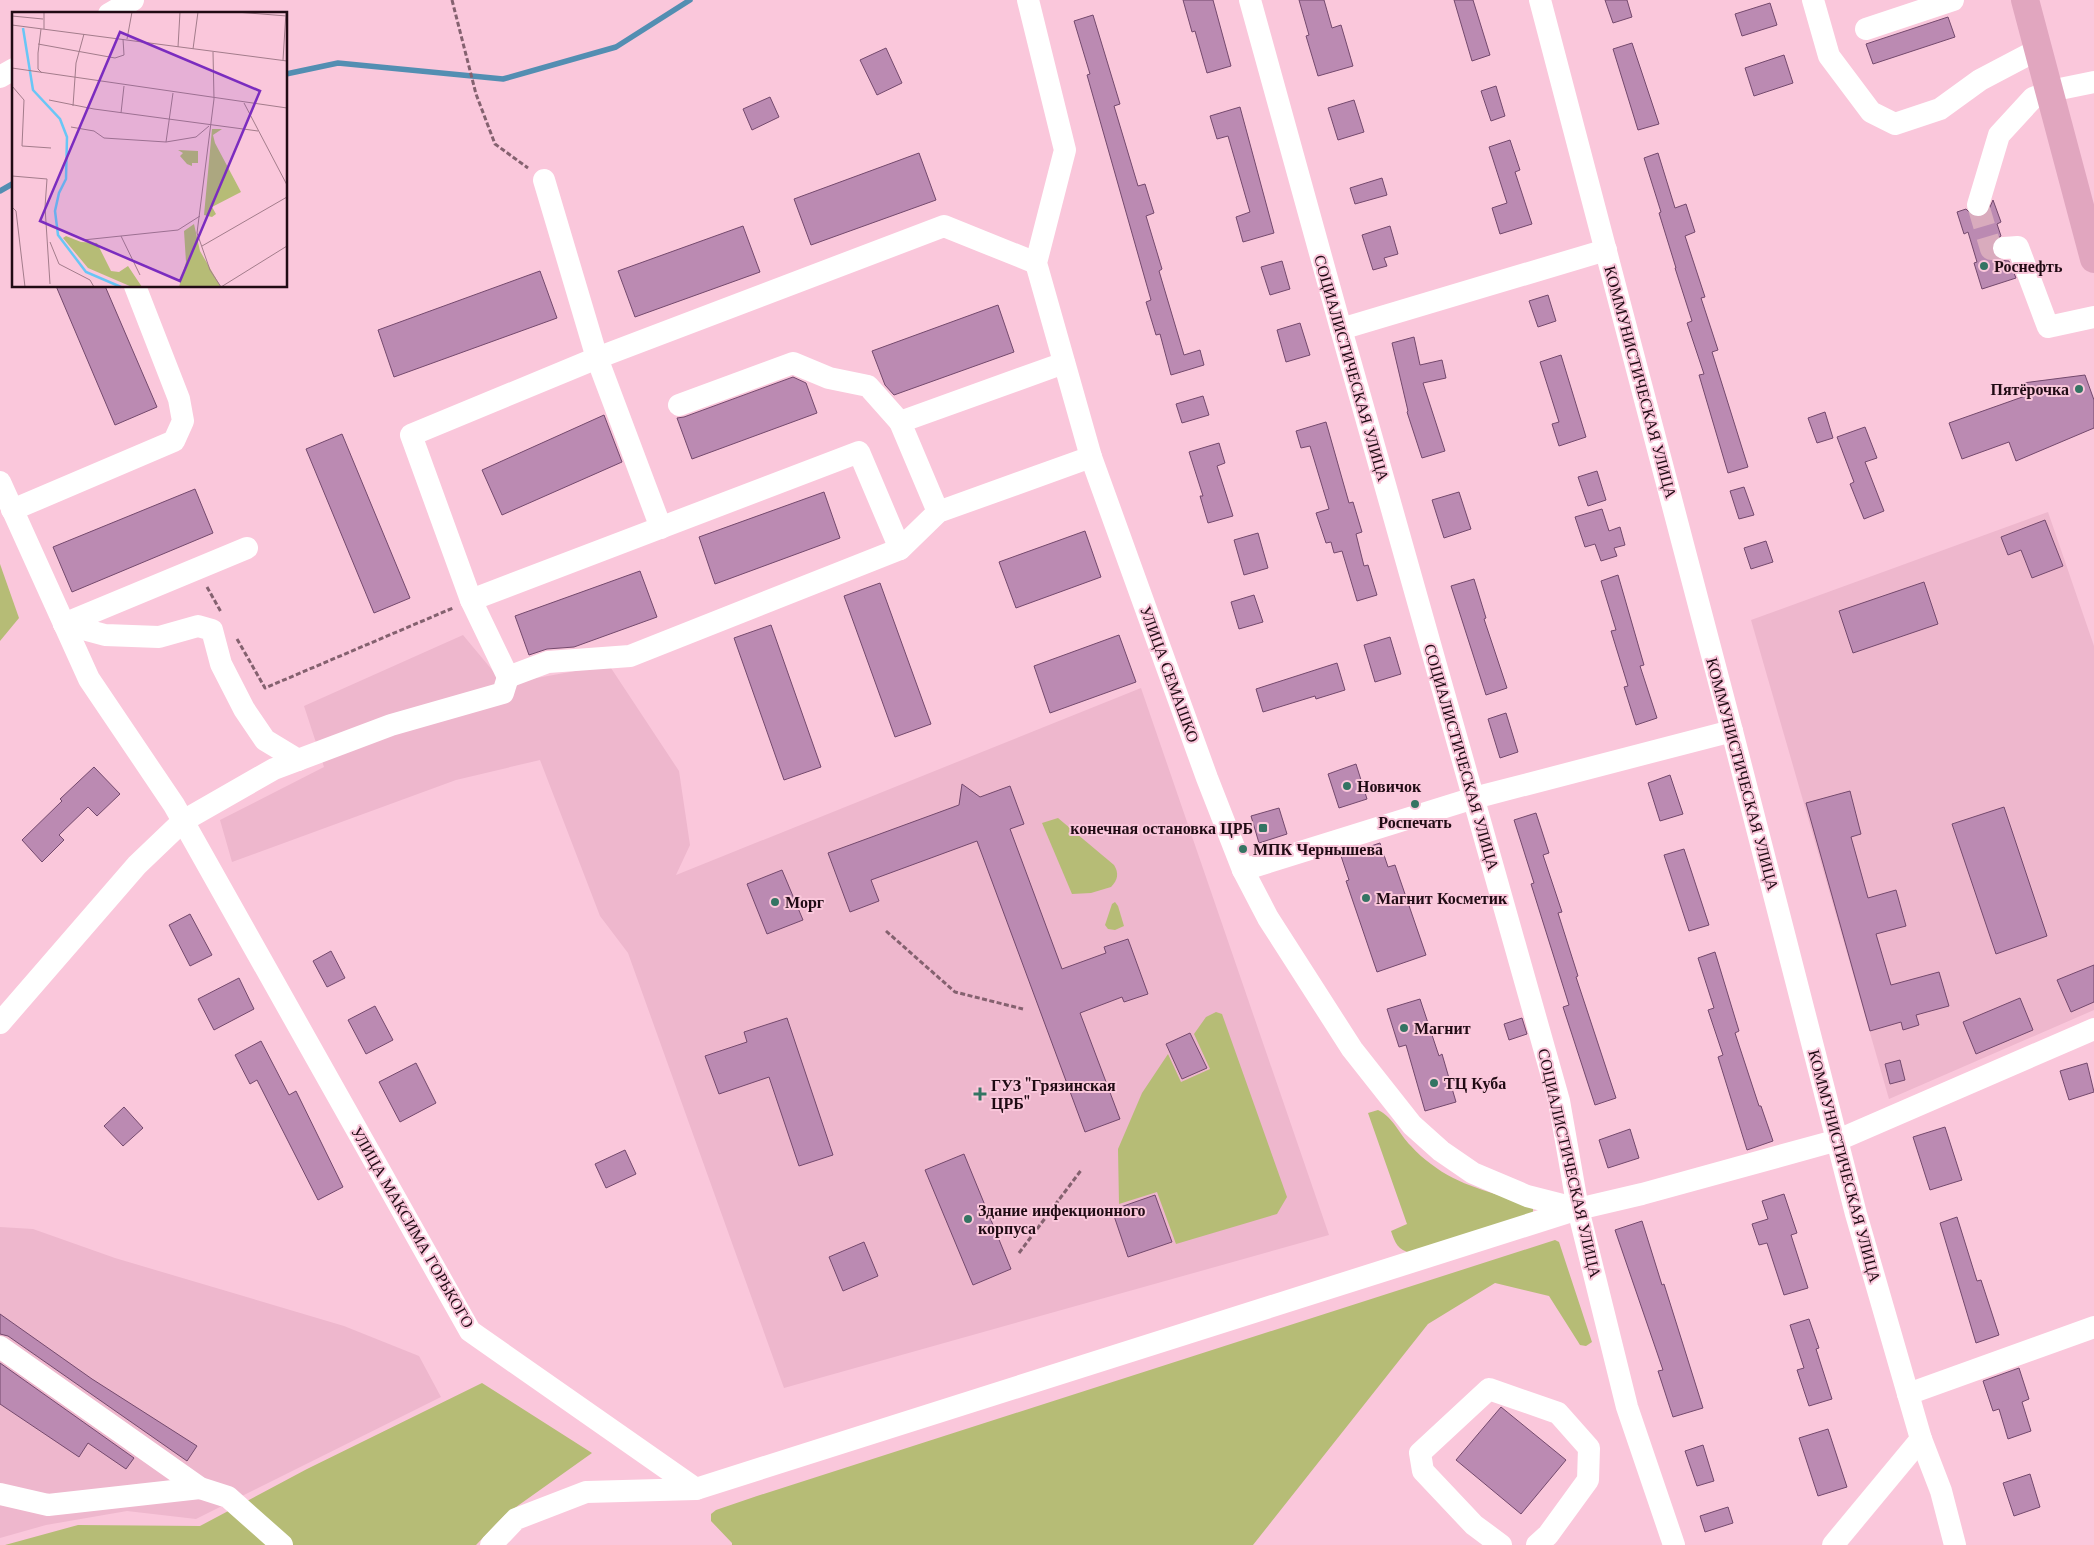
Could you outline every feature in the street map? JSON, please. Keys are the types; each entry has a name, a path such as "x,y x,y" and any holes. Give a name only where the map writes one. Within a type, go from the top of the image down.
{"main road":[{"path":"2026,0 2094,259"}],"street":[{"path":"112,12 132,0"},
{"path":"0,1023 137,865 183,821 274,769 391,725 503,693 508,677 471,600 411,435 597,358 944,226 1036,263 1065,150 1028,0"},
{"name":"СОЦИАЛИСТИЧЕСКАЯ УЛИЦА","path":"1250,0 1340,329 1559,1101 1578,1208 1628,1407 1674,1545"},
{"name":"КОММУНИСТИЧЕСКАЯ УЛИЦА","path":"1540,0 1732,731 1856,1214 1921,1439 1941,1491 1955,1545"},
{"path":"1813,0 1828,56 1872,112 1894,124 1940,109 1980,80 2039,49"},
{"path":"1866,29 1953,0"},
{"path":"0,77 12,70"},
{"path":"1978,205 1999,135 2033,98 2050,91 2094,82"},
{"path":"544,180 597,358 661,528"},
{"path":"2004,248 2018,247 2048,327 2094,317"},
{"path":"1340,329 1606,250"},
{"name":"УЛИЦА СЕМАШКО","path":"1036,263 1091,457 1207,778 1243,870 1268,918 1352,1049 1412,1125 1441,1151 1473,1173 1527,1196 1578,1208"},
{"path":"12,510 174,441 183,421 179,399 135,288"},
{"path":"679,405 793,363 829,378 868,386 900,422 938,512"},
{"path":"900,422 1064,363"},
{"path":"471,600 859,452 900,549"},
{"path":"508,677 548,662 630,656 900,549 938,512 1091,457"},
{"name":"УЛИЦА МАКСИМА ГОРЬКОГО","path":"0,482 89,679 174,805 470,1331 696,1489"},
{"path":"64,624 247,548"},
{"path":"64,624 105,635 158,637 198,626 212,630 221,664 244,709 265,740 298,760"},
{"path":"1243,870 1474,798 1732,731"},
{"path":"491,1545 516,1519 586,1492 696,1489 1578,1208 1642,1194 1838,1140 2094,1028"},
{"path":"1908,1394 2094,1327"},
{"path":"0,1348 200,1488 228,1497 282,1545"},
{"path":"1501,1545 1474,1525 1423,1471 1420,1452 1489,1389 1558,1413 1589,1448 1588,1480 1548,1534 1536,1545"},
{"path":"1833,1545 1921,1439"},
{"path":"0,1494 48,1505 200,1488"}],"path":[{"path":"452,0 476,94 495,144 544,180"},
{"path":"196,569 226,620"},
{"path":"235,637 265,688 471,600"},
{"path":"886,931 955,992 1023,1009"},
{"path":"1019,1253 1082,1169"}],"shaded area":[{"path":"2048,512 2094,646 2094,1010 1889,1099 1751,620"},
{"name":"ГУЗ \"Грязинская ЦРБ\"","path":"463,635 493,671 531,679 609,665 679,771 690,845 676,875 1141,688 1329,1235 784,1388 628,953 600,916 540,760 456,780 232,862 220,820 324,767 304,706"},
{"path":"0,1227 33,1229 115,1258 344,1326 419,1356 441,1397 196,1519 127,1511 46,1525 0,1538"}],"green space":[{"path":"0,564 19,618 0,641"},
{"path":"1058,818 1114,865 1117,876 1111,887 1091,893 1072,894 1042,823"},
{"path":"1115,902 1124,926 1115,930 1108,929 1105,925 1112,904"},
{"path":"1216,1012 1222,1014 1287,1197 1277,1214 1176,1244 1157,1192 1119,1204 1118,1149 1142,1093 1168,1054 1181,1082 1210,1069 1194,1034 1206,1017"},
{"path":"1378,1110 1388,1117 1418,1153 1442,1172 1480,1189 1533,1206 1533,1213 1411,1253 1403,1250 1396,1242 1391,1231 1407,1224 1368,1113"},
{"path":"1555,1240 1559,1242 1592,1342 1586,1346 1580,1345 1549,1296 1495,1283 1428,1324 1253,1545 732,1545 711,1521 711,1514 716,1510 757,1496"},
{"path":"482,1383 592,1453 505,1515 476,1545 5,1545 78,1525 200,1526 307,1469"}],"building":[{"path":"1183,0 1213,0 1231,66 1207,73 1195,31 1192,32"},
{"path":"1299,0 1324,0 1332,28 1341,25 1353,66 1318,76 1306,36 1309,35"},
{"path":"1454,0 1473,0 1490,55 1472,61"},
{"path":"1605,0 1627,0 1632,17 1613,23"},
{"path":"1770,3 1777,25 1742,36 1735,14"},
{"path":"1093,15 1120,104 1114,106 1138,186 1145,184 1154,213 1146,216 1162,269 1159,271 1184,355 1200,350 1204,365 1171,375 1160,334 1156,335 1146,302 1151,300 1087,75 1090,74 1074,21"},
{"path":"1948,17 1955,37 1873,64 1866,44"},
{"path":"1632,43 1659,124 1638,130 1613,49"},
{"path":"886,48 902,83 877,95 860,60"},
{"path":"1784,55 1793,83 1754,96 1745,68"},
{"path":"1496,86 1505,116 1491,121 1481,91"},
{"path":"770,97 779,117 752,130 743,109"},
{"path":"1354,100 1364,132 1338,140 1328,108"},
{"path":"1240,107 1274,233 1243,242 1236,217 1250,212 1228,136 1217,139 1210,116"},
{"path":"1510,140 1520,170 1515,172 1532,224 1500,234 1492,208 1507,203 1489,147"},
{"path":"919,153 936,200 811,245 794,199"},
{"path":"1658,153 1675,208 1686,204 1695,232 1685,236 1705,297 1701,298 1718,350 1712,352 1748,467 1728,473 1699,375 1704,374 1687,323 1692,321 1644,158"},
{"path":"1382,178 1387,195 1355,204 1350,188"},
{"path":"1993,200 2001,222 1997,224 2001,236 1992,242 1993,256 1998,260 2009,261 2016,278 1982,289 1974,263 1977,262 1968,232 1964,234 1957,212 1966,209 1974,217 1981,218 1987,214"},
{"path":"743,226 760,272 635,317 618,271"},
{"path":"1390,226 1398,254 1384,258 1387,266 1373,270 1362,235"},
{"path":"1282,261 1290,289 1270,295 1261,267"},
{"path":"540,271 557,318 394,377 378,330"},
{"path":"57,288 106,288 157,407 115,425"},
{"path":"1548,295 1556,321 1538,327 1529,301"},
{"path":"998,305 1014,352 894,395 885,385 872,351"},
{"path":"1300,323 1310,355 1286,362 1277,330"},
{"path":"1414,337 1420,365 1442,360 1446,378 1423,383 1445,451 1422,458 1407,412 1392,343"},
{"path":"1561,355 1586,437 1559,446 1552,424 1559,422 1540,362"},
{"path":"2085,375 2094,400 2094,428 2016,461 2009,442 1962,459 1949,423 2028,395 2023,383"},
{"path":"793,377 806,383 817,413 692,459 677,418"},
{"path":"1203,396 1209,415 1182,423 1176,404"},
{"path":"1825,412 1833,438 1817,443 1808,418"},
{"path":"604,415 622,462 502,515 482,470"},
{"path":"1326,422 1349,503 1353,502 1362,532 1356,534 1364,566 1368,565 1377,595 1357,601 1342,551 1334,553 1331,542 1326,543 1316,513 1329,509 1310,446 1301,448 1296,431"},
{"path":"1865,427 1877,458 1865,462 1884,511 1864,519 1850,484 1854,482 1837,437"},
{"path":"342,434 410,598 374,613 306,449"},
{"path":"1219,443 1225,463 1217,466 1233,516 1208,523 1200,496 1203,496 1189,452"},
{"path":"1597,471 1606,500 1588,506 1578,477"},
{"path":"1744,487 1754,515 1739,519 1730,491"},
{"path":"195,489 213,533 72,592 53,547"},
{"path":"824,492 840,538 715,584 699,537"},
{"path":"1459,492 1471,529 1444,538 1432,500"},
{"path":"1602,509 1609,531 1620,527 1625,545 1614,548 1617,556 1601,561 1595,544 1585,547 1575,517"},
{"path":"2045,520 2063,566 2032,578 2021,550 2008,555 2001,537"},
{"path":"1085,531 1101,577 1016,608 999,562"},
{"path":"1258,533 1268,568 1244,575 1234,540"},
{"path":"1766,541 1773,562 1751,569 1744,548"},
{"path":"640,571 657,617 574,647 547,649 529,655 515,616"},
{"path":"1618,575 1644,665 1640,666 1657,718 1636,725 1624,687 1628,686 1611,631 1616,630 1601,581"},
{"path":"1474,579 1486,618 1484,619 1507,688 1486,695 1451,586"},
{"path":"1924,582 1938,624 1853,653 1839,611"},
{"path":"880,583 931,724 895,737 844,596"},
{"path":"1254,595 1263,622 1239,629 1231,602"},
{"path":"771,625 821,767 784,780 734,638"},
{"path":"1119,635 1136,682 1050,713 1034,666"},
{"path":"1390,637 1401,674 1375,682 1364,645"},
{"path":"1337,663 1345,690 1316,699 1315,696 1263,712 1256,689"},
{"path":"1506,713 1518,752 1500,758 1488,719"},
{"path":"1356,764 1367,799 1339,808 1328,774"},
{"path":"94,767 120,794 97,816 88,807 59,835 64,840 42,862 22,840 62,801 60,799"},
{"path":"1670,775 1683,814 1660,821 1648,783"},
{"path":"962,784 980,797 1010,786 1024,824 1010,829 1062,969 1106,953 1104,947 1128,939 1148,994 1124,1002 1122,997 1080,1013 1120,1119 1085,1132 977,841 871,880 879,901 850,912 828,853 959,805"},
{"path":"1850,791 1861,834 1851,837 1868,898 1896,890 1906,926 1876,934 1891,985 1939,972 1949,1006 1916,1015 1919,1025 1903,1030 1901,1022 1870,1031 1806,803"},
{"path":"2004,807 2047,936 1996,954 1952,824"},
{"path":"1279,808 1287,834 1259,843 1251,816"},
{"path":"1536,813 1549,853 1543,855 1562,912 1558,913 1578,976 1576,977 1616,1098 1595,1105 1563,1007 1569,1005 1531,884 1534,883 1514,820"},
{"path":"1380,843 1388,867 1395,865 1426,955 1377,972 1346,881 1349,880 1341,856"},
{"path":"1684,849 1709,925 1689,931 1664,855"},
{"name":"Морг","path":"782,870 803,920 767,934 747,884"},
{"path":"190,914 212,955 190,966 169,925"},
{"path":"331,951 345,978 327,987 313,961"},
{"path":"1715,952 1739,1031 1735,1033 1759,1106 1761,1106 1773,1141 1747,1150 1718,1057 1723,1055 1708,1010 1714,1008 1698,958"},
{"path":"2094,965 2094,1002 2071,1012 2057,980"},
{"path":"239,978 254,1009 214,1030 198,999"},
{"path":"2020,998 2033,1030 1976,1054 1963,1022"},
{"path":"1420,999 1439,1056 1442,1054 1456,1102 1425,1111 1406,1045 1399,1047 1387,1009"},
{"path":"375,1006 393,1040 366,1054 348,1020"},
{"path":"787,1018 833,1155 799,1166 769,1077 719,1094 705,1056 747,1042 744,1032"},
{"path":"1522,1018 1527,1034 1509,1040 1504,1024"},
{"path":"1190,1033 1207,1068 1182,1079 1166,1044"},
{"path":"261,1041 289,1095 296,1091 343,1187 318,1200 257,1080 250,1084 235,1055"},
{"path":"1900,1060 1905,1080 1890,1084 1885,1064"},
{"path":"416,1063 436,1103 400,1122 379,1082"},
{"path":"2087,1063 2094,1092 2069,1100 2060,1071"},
{"path":"124,1107 143,1128 123,1146 104,1126"},
{"path":"1945,1127 1962,1180 1930,1190 1913,1137"},
{"path":"1630,1129 1639,1158 1608,1168 1599,1140"},
{"path":"625,1150 636,1174 606,1188 595,1164"},
{"name":"Здание инфекционного корпуса","path":"964,1154 1011,1269 973,1285 925,1170"},
{"path":"1784,1194 1797,1233 1791,1235 1808,1288 1784,1295 1767,1243 1759,1245 1752,1224 1768,1219 1762,1201"},
{"path":"1155,1195 1172,1242 1128,1257 1112,1210"},
{"path":"1957,1217 1977,1281 1981,1280 1999,1335 1976,1343 1940,1223"},
{"path":"1642,1221 1703,1408 1673,1417 1658,1371 1663,1370 1615,1230"},
{"path":"864,1242 878,1276 843,1291 829,1257"},
{"path":"0,1314 92,1379 197,1446 187,1461 8,1336 0,1334"},
{"path":"1809,1319 1819,1348 1816,1349 1832,1399 1809,1406 1797,1370 1804,1368 1790,1325"},
{"path":"0,1363 134,1458 126,1469 88,1443 79,1457 0,1404"},
{"path":"2019,1368 2029,1399 2022,1402 2031,1431 2008,1439 1999,1409 1993,1411 1983,1381"},
{"path":"1501,1407 1566,1460 1521,1514 1456,1460"},
{"path":"1828,1429 1847,1487 1818,1496 1799,1438"},
{"path":"1703,1445 1714,1481 1697,1486 1685,1451"},
{"path":"2030,1474 2040,1507 2014,1516 2003,1483"},
{"path":"1728,1507 1733,1523 1705,1532 1700,1516"}],"waterway":[{"path":"288,74 338,63 503,79 616,47 690,0"},
{"path":"0,191 12,184"}],"tunnel":[{"path":"1978,205 1991,249 2004,248"}],"place":[{"name":"Роснефть","path":"1984,266"},
{"name":"Пятёрочка","path":"2079,389"},
{"name":"Новичок","path":"1347,786"},
{"name":"Роспечать","path":"1415,804"},
{"name":"конечная остановка ЦРБ","path":"1263,828"},
{"name":"МПК Чернышева","path":"1243,849"},
{"name":"Магнит Косметик","path":"1366,898"},
{"name":"Морг","path":"775,902"},
{"name":"Магнит","path":"1404,1028"},
{"name":"ТЦ Куба","path":"1434,1083"},
{"name":"ГУЗ \"Грязинская ЦРБ\"","path":"980,1094"},
{"name":"Здание инфекционного корпуса","path":"968,1219"}]}
